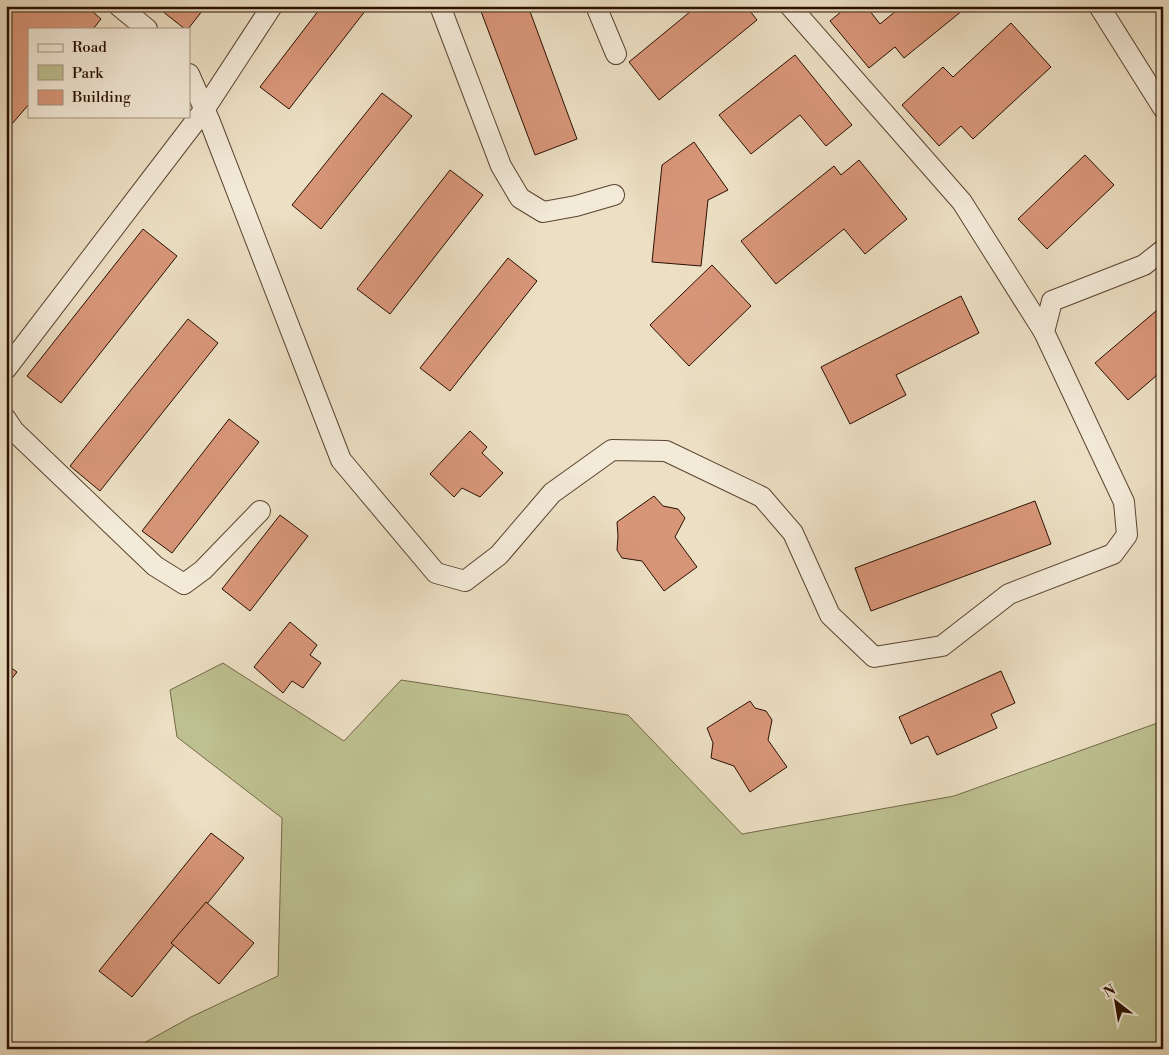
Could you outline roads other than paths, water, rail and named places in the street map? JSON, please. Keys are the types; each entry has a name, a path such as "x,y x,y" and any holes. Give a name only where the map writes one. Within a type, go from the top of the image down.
{"street":[{"path":"119,6 146,28"},
{"path":"6,370 204,110 272,6"},
{"path":"440,6 501,166 520,198 542,212 576,206 614,195"},
{"path":"596,6 616,54"},
{"path":"190,76 214,131 341,460 436,572 464,580 499,555 552,493 612,450 666,451 762,497 794,533 830,615 874,657 942,646 1009,594 1113,554 1127,535 1124,502 1044,332 962,202 790,6"},
{"path":"1099,6 1163,108"},
{"path":"1044,332 1052,301 1144,265 1163,250"},
{"path":"6,418 14,431 155,566 184,584 202,570 260,511"}]}
